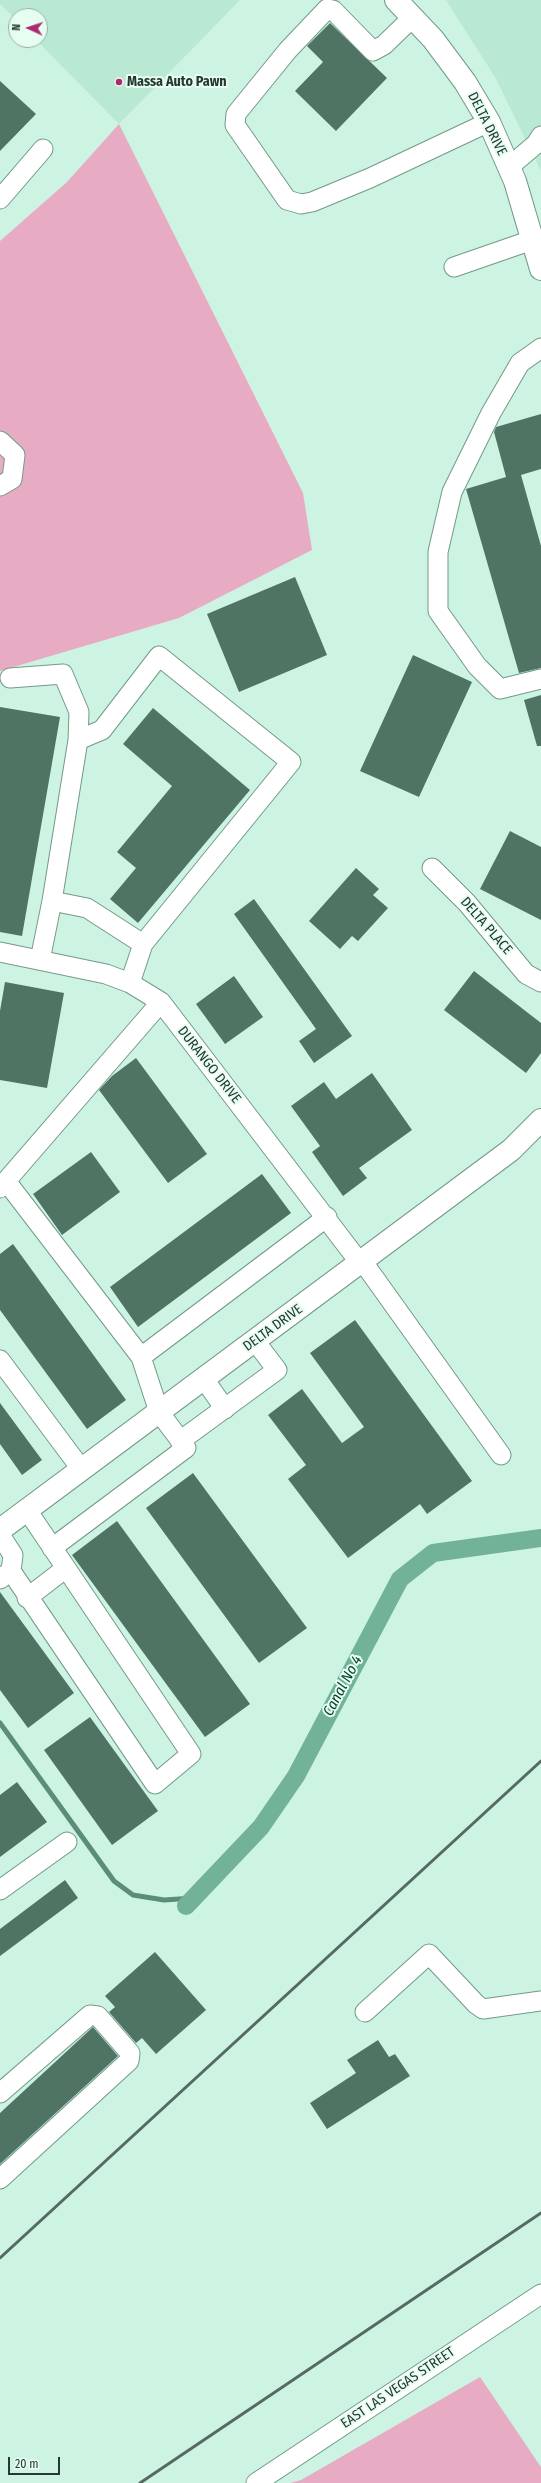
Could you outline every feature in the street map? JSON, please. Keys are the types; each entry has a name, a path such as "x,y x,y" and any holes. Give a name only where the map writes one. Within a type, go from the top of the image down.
{"main road":[{"name":"DELTA DRIVE","path":"396,0 433,38 461,76 490,122 509,167 541,268"},
{"name":"DELTA DRIVE","path":"0,1530 511,1150 541,1120"}],"street":[{"path":"413,17 384,45 373,51 333,10 327,9 288,50 236,114 235,125 287,200 301,204 312,202 370,178 490,122"},
{"path":"509,167 536,144 541,136"},
{"path":"0,199 43,149"},
{"path":"454,267 532,240"},
{"path":"541,348 520,363 491,413 452,492 438,552 438,611 477,666 500,688 541,679"},
{"path":"0,441 15,455 12,479 0,486"},
{"path":"78,740 102,730 159,656 291,762 144,944 130,983"},
{"path":"10,678 63,674 79,712 78,740 52,901 40,960"},
{"name":"DELTA PLACE","path":"432,868 467,903 526,974 541,982"},
{"path":"52,901 87,908 144,944"},
{"name":"DURANGO DRIVE","path":"0,952 106,974 130,983 161,1002 327,1217 501,1454"},
{"path":"52,1548 186,1448 159,1412 141,1357 3,1184 161,1002"},
{"path":"141,1357 327,1217"},
{"path":"180,1441 277,1370 255,1341"},
{"path":"0,1360 82,1470"},
{"path":"204,1379 225,1409"},
{"path":"0,1535 12,1555 5,1575 27,1598 155,1784 191,1754 27,1510"},
{"path":"27,1598 66,1568"},
{"path":"0,1890 67,1842"},
{"path":"365,2012 429,1954 476,2004 483,2008 541,2001"},
{"path":"0,2093 90,2015 98,2016 130,2053 129,2061 0,2179"},
{"name":"EAST LAS VEGAS STREET","path":"256,2483 541,2294"}],"shaded area":[{"name":"Massa Auto Pawn","path":"0,0 240,0 119,124 44,48 48,48 48,8 8,8 8,12 0,4"},
{"path":"446,0 541,0 541,171 495,77"},
{"path":"119,124 303,493 312,550 179,618 0,671 0,241 67,182"},
{"path":"480,2377 541,2467 541,2483 290,2483 301,2480"}],"building":[{"path":"330,23 387,78 336,131 295,91 323,62 307,46"},
{"path":"0,81 36,114 0,151"},
{"path":"541,414 541,469 521,475 541,546 541,668 519,673 466,489 506,477 494,432 496,427"},
{"path":"295,577 327,655 239,692 207,614"},
{"path":"413,655 472,682 419,797 360,771"},
{"path":"541,695 541,746 537,746 524,700"},
{"path":"0,707 60,717 22,936 0,932"},
{"path":"153,708 250,790 138,923 110,899 136,868 117,852 172,786 123,744"},
{"path":"510,831 541,847 541,920 480,889"},
{"path":"356,868 379,889 373,895 388,908 358,941 352,936 340,949 309,921"},
{"path":"254,899 352,1036 314,1063 299,1041 316,1029 234,914"},
{"path":"474,971 541,1023 541,1053 526,1073 444,1010"},
{"path":"234,976 263,1017 225,1044 196,1004"},
{"path":"5,982 64,993 47,1088 0,1080 0,1011"},
{"path":"136,1058 207,1154 168,1183 99,1090 112,1076"},
{"path":"372,1073 412,1130 359,1168 367,1178 343,1196 312,1152 320,1146 291,1106 324,1082 336,1099"},
{"path":"91,1152 120,1192 62,1235 33,1194"},
{"path":"262,1174 291,1213 138,1327 110,1287"},
{"path":"13,1244 126,1400 87,1429 0,1310 0,1254"},
{"path":"355,1320 472,1481 427,1514 420,1504 348,1558 288,1479 306,1465 268,1415 302,1389 342,1443 364,1427 310,1353"},
{"path":"0,1403 42,1460 22,1475 0,1444"},
{"path":"193,1473 307,1628 259,1663 146,1508"},
{"path":"117,1521 250,1704 205,1737 72,1555"},
{"path":"0,1592 74,1693 28,1728 0,1690"},
{"path":"90,1717 158,1811 112,1845 44,1750"},
{"path":"17,1782 47,1822 0,1857 0,1795"},
{"path":"65,1880 78,1898 0,1956 0,1929"},
{"path":"155,1952 206,2010 156,2054 142,2038 136,2043 109,2012 115,2007 105,1996"},
{"path":"93,2027 118,2056 0,2164 0,2113"},
{"path":"378,2040 389,2057 395,2054 410,2076 327,2129 310,2103 356,2073 347,2060"}],"waterway":[{"name":"Canal No 4","path":"186,1906 261,1827 296,1776 400,1579 433,1553 541,1538"},
{"path":"0,1723 114,1881 133,1895 164,1900 194,1898"}],"railway":[{"path":"0,2258 541,1761"},
{"path":"140,2483 541,2213"}],"place":[{"name":"Massa Auto Pawn","path":"119,82"}]}
